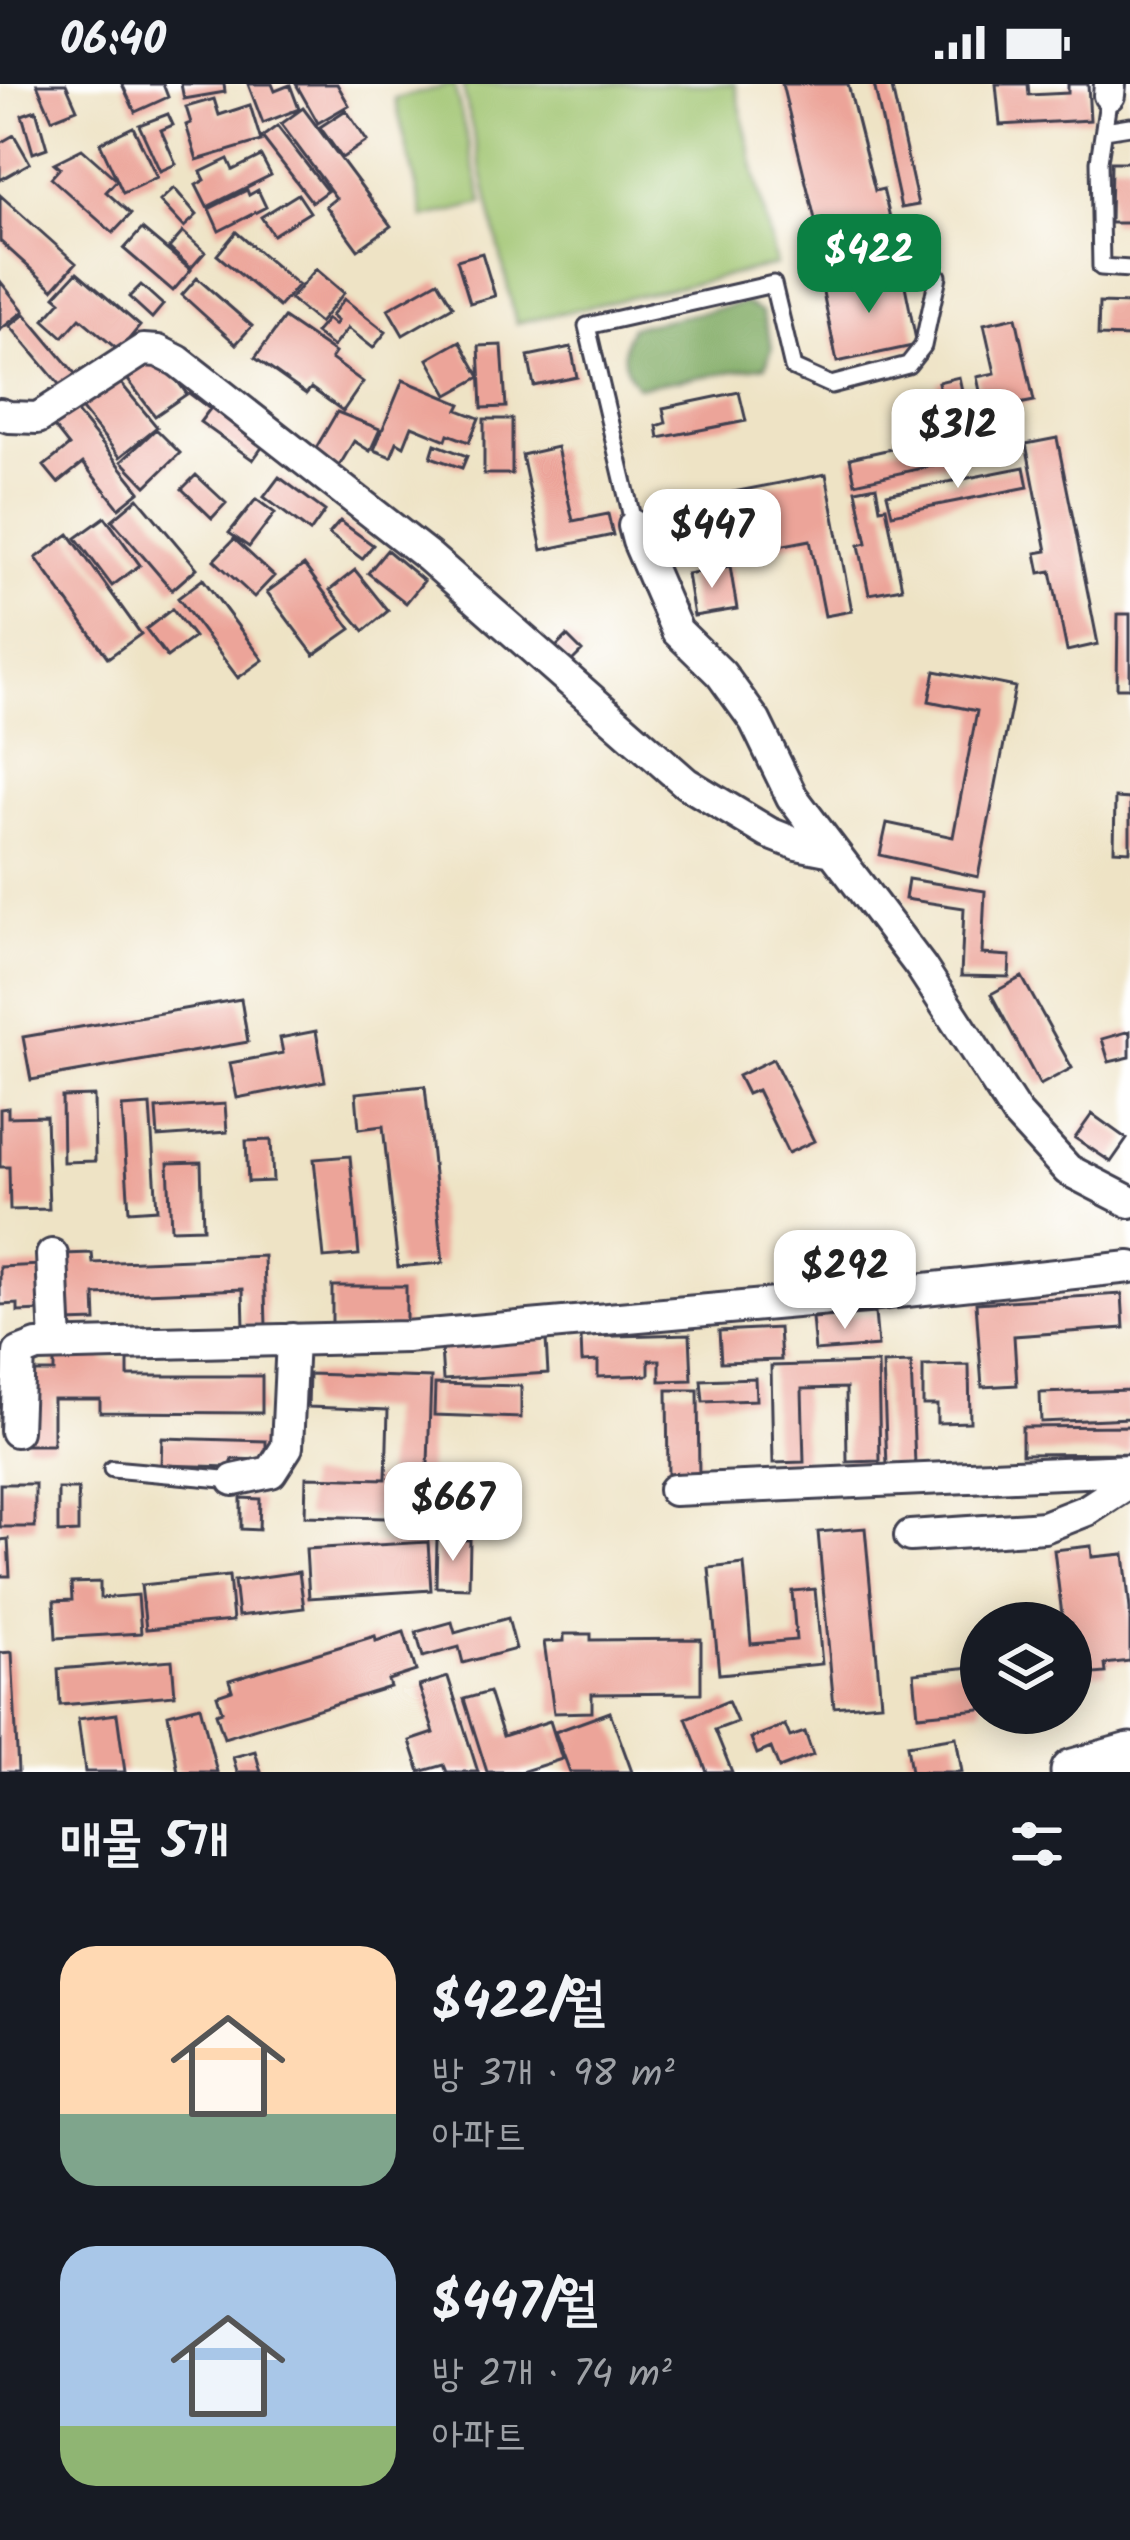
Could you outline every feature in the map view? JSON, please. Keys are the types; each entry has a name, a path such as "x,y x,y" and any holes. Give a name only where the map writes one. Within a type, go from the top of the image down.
{"main road":[{"path":"1074,1772 1130,1756"}],"street":[{"path":"0,415 38,418 143,350 178,361 430,557 686,783 769,833 833,851"},
{"path":"634,526 677,632 721,674 755,721 792,797 921,967 1016,1113 1068,1170 1130,1202"},
{"path":"52,1255 56,1344"},
{"path":"16,1431 19,1353 37,1346 406,1337 1130,1267"},
{"path":"234,1480 271,1472 287,1447 292,1339"},
{"path":"674,1490 1130,1470"},
{"path":"910,1537 1044,1527 1087,1510 1130,1482"}],"lane":[{"path":"1110,90 1099,160 1101,266 1130,269"},
{"path":"1105,130 1130,126"},
{"path":"634,526 587,326 773,284 793,368 831,385 908,365 923,346 938,276"},
{"path":"112,1469 234,1480"}],"green space":[{"path":"454,84 483,204 424,218 395,99"},
{"path":"462,84 735,84 776,265 516,323"},
{"path":"745,303 762,313 772,347 766,366 638,387 632,379 624,358 631,327"}],"building":[{"path":"37,84 66,84 77,109 52,119"},
{"path":"122,84 163,84 168,97 135,112"},
{"path":"181,84 224,84 225,92 184,99"},
{"path":"248,84 272,84 275,91 290,85 299,109 263,123"},
{"path":"296,84 337,84 349,105 318,123"},
{"path":"782,84 848,84 875,191 883,189 894,234 823,252"},
{"path":"874,84 891,84 918,205 901,208"},
{"path":"996,84 1028,84 1029,95 1068,93 1068,84 1088,84 1090,120 1000,125"},
{"path":"214,99 219,115 250,105 261,141 197,160 186,125 191,123 186,107"},
{"path":"303,108 391,226 358,250 326,206 336,198 281,124"},
{"path":"36,110 47,148 33,153 22,115"},
{"path":"346,110 367,141 342,158 320,127"},
{"path":"168,114 173,125 161,130 176,164 160,171 139,125"},
{"path":"277,126 327,191 312,202 262,137"},
{"path":"133,127 157,177 123,193 100,143"},
{"path":"14,135 30,163 0,180 0,143"},
{"path":"82,149 117,180 106,192 131,214 113,233 51,178 60,168 54,163"},
{"path":"261,156 271,175 207,207 196,185 205,180 201,172 228,159 233,170"},
{"path":"1111,162 1130,162 1130,223 1110,223"},
{"path":"174,188 197,215 184,227 160,201"},
{"path":"247,190 249,195 258,190 266,207 219,231 209,209"},
{"path":"298,194 310,212 273,235 261,217"},
{"path":"0,195 76,263 53,289 0,241"},
{"path":"142,229 191,270 173,291 124,249"},
{"path":"183,232 205,252 191,268 169,248"},
{"path":"236,232 298,285 279,307 217,255"},
{"path":"482,253 495,296 470,303 457,260"},
{"path":"316,269 344,293 319,323 290,299"},
{"path":"902,271 917,345 837,362 822,287"},
{"path":"77,272 140,326 119,351 80,318 63,337 44,320 61,301 55,296"},
{"path":"197,278 252,326 236,344 182,295"},
{"path":"0,281 24,311 0,330"},
{"path":"438,281 453,306 403,335 388,309"},
{"path":"141,285 163,305 152,318 129,297"},
{"path":"344,299 386,332 373,348 348,328 333,347 315,333 327,319 334,325 337,321 331,316"},
{"path":"1099,303 1130,304 1130,337 1098,336"},
{"path":"25,314 78,377 63,389 10,326"},
{"path":"1016,317 1034,401 1014,405 1016,413 977,421 975,411 984,410 977,377 995,373 984,324"},
{"path":"284,318 335,353 331,359 363,382 343,411 311,388 306,394 255,358"},
{"path":"460,341 480,377 448,395 428,359"},
{"path":"502,345 506,407 482,408 479,346"},
{"path":"571,347 577,377 534,386 528,356"},
{"path":"142,358 167,367 187,394 155,416 122,372"},
{"path":"115,376 157,427 120,457 78,405"},
{"path":"959,377 976,456 855,483 850,458 950,436 938,382"},
{"path":"403,380 461,404 458,410 479,418 469,442 448,434 446,440 412,426 404,446 397,442 391,457 374,450"},
{"path":"199,381 270,436 253,460 200,422 210,409 190,394"},
{"path":"739,392 746,421 659,438 657,426 666,423 663,408"},
{"path":"71,405 140,491 119,508 83,463 58,483 44,466 69,446 50,422"},
{"path":"337,412 380,429 370,451 354,441 338,468 313,453"},
{"path":"484,419 512,419 512,474 484,474"},
{"path":"156,429 180,453 146,486 122,461"},
{"path":"1057,438 1098,644 1067,651 1051,571 1040,573 1036,553 1047,551 1026,444"},
{"path":"435,444 467,456 462,468 431,457"},
{"path":"557,447 573,521 608,514 613,535 542,550 522,455"},
{"path":"1024,467 1028,487 892,514 887,494"},
{"path":"826,474 852,611 825,616 810,540 690,563 682,520 655,526 651,508"},
{"path":"196,475 226,503 212,518 182,489"},
{"path":"279,477 325,511 310,532 264,497"},
{"path":"876,486 880,508 886,507 902,588 869,594 859,545 867,543 856,490"},
{"path":"138,498 197,568 172,590 112,520"},
{"path":"256,499 275,513 249,547 229,533"},
{"path":"105,517 140,565 112,586 76,538"},
{"path":"340,521 373,545 362,559 329,534"},
{"path":"69,534 141,634 108,658 36,558"},
{"path":"234,539 274,576 254,597 214,560"},
{"path":"387,550 424,581 406,603 368,573"},
{"path":"304,565 351,629 314,655 267,592"},
{"path":"730,566 737,609 694,616 687,574"},
{"path":"355,570 388,611 364,631 330,590"},
{"path":"203,579 263,660 238,678 178,598"},
{"path":"172,609 194,637 167,657 146,629"},
{"path":"1118,614 1130,614 1130,688 1117,688"},
{"path":"567,636 582,651 569,664 554,649"},
{"path":"935,671 1015,687 978,877 880,855 887,823 953,837 977,711 929,701"},
{"path":"1115,798 1130,799 1130,851 1114,850"},
{"path":"908,879 985,891 982,954 1010,956 1009,977 961,976 964,908 905,899"},
{"path":"1022,977 1072,1068 1040,1085 991,994"},
{"path":"241,999 248,1042 31,1080 23,1037"},
{"path":"316,1031 325,1081 237,1098 230,1063 283,1053 280,1038"},
{"path":"1130,1031 1130,1057 1109,1062 1102,1039"},
{"path":"773,1059 814,1141 788,1153 757,1090 747,1094 738,1076"},
{"path":"425,1086 443,1263 398,1267 383,1126 359,1129 356,1093"},
{"path":"94,1096 95,1161 63,1162 62,1097"},
{"path":"225,1104 227,1132 158,1137 156,1109"},
{"path":"150,1105 157,1209 129,1211 122,1107"},
{"path":"8,1108 8,1117 46,1116 49,1209 10,1210 9,1167 0,1167 0,1109"},
{"path":"1092,1114 1127,1139 1111,1162 1075,1138"},
{"path":"271,1140 273,1181 248,1182 246,1141"},
{"path":"350,1156 359,1255 324,1258 314,1159"},
{"path":"201,1162 203,1228 171,1229 168,1163"},
{"path":"92,1253 93,1263 264,1256 266,1326 244,1327 243,1289 95,1295 96,1321 66,1322 63,1254"},
{"path":"41,1265 42,1311 18,1312 18,1304 0,1305 0,1267"},
{"path":"332,1286 406,1286 406,1328 332,1328"},
{"path":"1122,1294 1124,1328 1014,1336 1017,1385 982,1387 976,1303"},
{"path":"875,1313 878,1346 815,1351 812,1318"},
{"path":"779,1328 781,1360 721,1362 719,1331"},
{"path":"690,1334 692,1380 660,1381 660,1360 649,1360 649,1375 598,1377 598,1361 582,1362 581,1337"},
{"path":"546,1340 548,1373 443,1380 441,1347"},
{"path":"54,1354 103,1354 103,1360 128,1360 128,1376 262,1376 262,1413 100,1412 100,1399 53,1399 53,1445 26,1445 26,1372 54,1372"},
{"path":"878,1363 880,1461 847,1462 846,1388 802,1389 804,1462 773,1463 771,1366"},
{"path":"911,1363 915,1465 887,1466 883,1364"},
{"path":"969,1365 970,1422 937,1423 937,1405 923,1405 923,1366"},
{"path":"309,1374 431,1378 426,1519 305,1516 306,1477 386,1479 388,1410 308,1407"},
{"path":"755,1378 756,1400 703,1402 701,1380"},
{"path":"435,1384 521,1386 521,1418 434,1415"},
{"path":"667,1390 698,1390 699,1477 668,1477"},
{"path":"1130,1390 1130,1418 1041,1422 1040,1393"},
{"path":"1130,1426 1130,1453 1022,1454 1022,1427"},
{"path":"162,1438 266,1441 266,1460 232,1459 232,1467 161,1465"},
{"path":"0,1484 35,1484 35,1527 0,1527"},
{"path":"58,1489 78,1489 78,1532 58,1533"},
{"path":"241,1498 260,1499 259,1530 241,1529"},
{"path":"865,1528 881,1703 834,1707 818,1532"},
{"path":"8,1539 10,1576 0,1576 0,1540"},
{"path":"437,1539 470,1540 469,1588 436,1587"},
{"path":"428,1542 431,1590 309,1598 306,1549"},
{"path":"1091,1546 1092,1557 1124,1554 1130,1661 1105,1664 1106,1673 1092,1674 1092,1602 1060,1602 1054,1550"},
{"path":"744,1564 751,1644 796,1640 792,1591 815,1589 822,1664 719,1674 709,1568"},
{"path":"299,1572 304,1608 238,1616 234,1581"},
{"path":"229,1576 233,1621 146,1629 141,1585"},
{"path":"100,1582 100,1598 138,1595 141,1633 56,1638 54,1601 72,1600 71,1583"},
{"path":"508,1618 516,1649 463,1663 459,1647 423,1657 416,1632 452,1622 455,1633"},
{"path":"404,1632 416,1671 388,1680 390,1687 224,1738 216,1713 222,1711 217,1695 232,1690 229,1680 375,1636 376,1641"},
{"path":"564,1634 591,1634 591,1640 701,1639 701,1693 592,1694 592,1712 554,1713 544,1642 564,1641"},
{"path":"12,1652 18,1772 0,1772 0,1653"},
{"path":"172,1660 175,1695 60,1705 58,1669"},
{"path":"960,1668 960,1711 918,1715 914,1673"},
{"path":"448,1677 478,1772 447,1772 444,1765 420,1772 410,1741 434,1733 419,1686"},
{"path":"489,1692 503,1736 550,1721 562,1759 521,1772 487,1772 464,1699"},
{"path":"728,1701 737,1722 715,1730 732,1772 707,1772 686,1718"},
{"path":"200,1706 217,1772 178,1772 168,1714"},
{"path":"610,1712 632,1772 570,1772 555,1732"},
{"path":"117,1714 125,1772 85,1772 78,1719"},
{"path":"785,1725 790,1737 805,1732 813,1755 779,1768 771,1748 757,1754 751,1738"},
{"path":"956,1737 962,1772 911,1772 907,1745"},
{"path":"255,1751 261,1772 237,1772 233,1757"}]}
